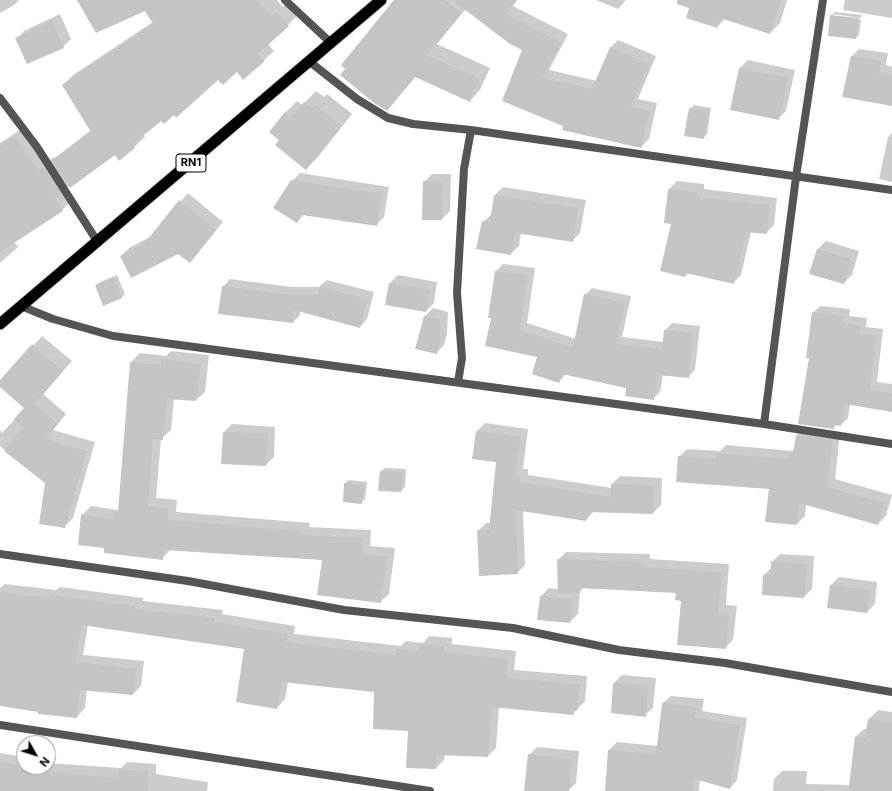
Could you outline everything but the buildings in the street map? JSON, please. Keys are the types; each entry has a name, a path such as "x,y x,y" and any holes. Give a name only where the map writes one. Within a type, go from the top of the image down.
{"highway":[{"name":"RN1","path":"0,324 310,62 381,0"}],"street":[{"path":"285,0 331,43"},
{"path":"764,424 796,177 822,0"},
{"path":"310,62 357,99 388,118 413,124 471,130 892,190"},
{"path":"0,98 37,147 97,241"},
{"path":"458,382 462,358 457,285 464,168 471,130"},
{"path":"21,306 53,319 113,336 764,424 892,444"},
{"path":"0,554 188,581 344,610 514,628 618,650 725,663 892,692"},
{"path":"0,725 430,791"}]}
